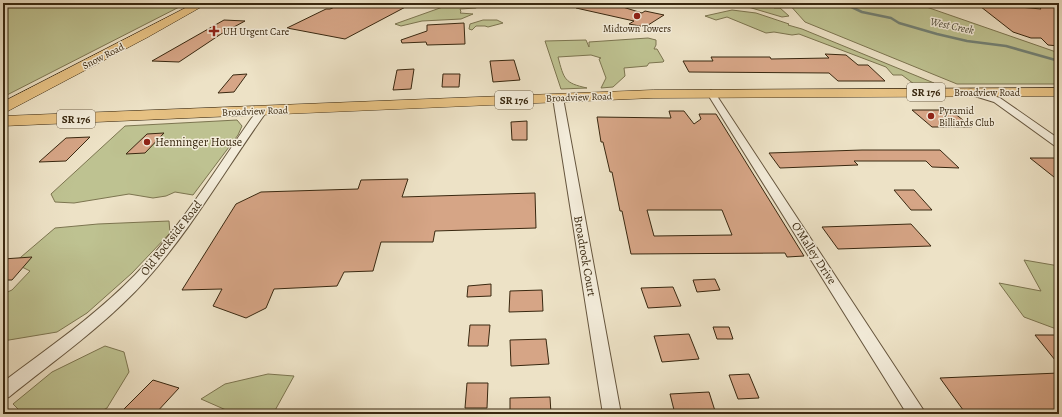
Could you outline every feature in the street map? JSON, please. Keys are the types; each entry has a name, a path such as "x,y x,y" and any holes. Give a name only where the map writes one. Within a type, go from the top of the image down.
{"main road":[{"name":"Snow Road","path":"3,108 203,3"},
{"name":"Broadview Road","path":"3,121 711,93 1059,92"}],"street":[{"path":"971,92 997,100 1059,144"},
{"name":"O'Malley Drive","path":"711,93 917,414"},
{"name":"Broadrock Court","path":"558,98 612,414"},
{"name":"Old Rockside Road","path":"3,392 100,315 140,278 173,238 262,111"}],"green space":[{"path":"187,3 3,97 3,4"},
{"path":"454,3 482,3 476,8 460,9 460,13 473,14 461,19 422,21 401,26 395,24"},
{"path":"771,3 774,8 780,8 789,16 782,17 738,4"},
{"path":"788,3 915,3 1059,53 1059,84 957,84 805,22"},
{"path":"732,10 756,13 789,24 788,25 802,29 934,83 914,84 902,75 893,75 886,67 799,34 792,35 774,32 766,33 727,17 716,20 705,16"},
{"path":"483,20 497,20 503,23 488,27 476,26 472,30 469,29 470,24"},
{"path":"648,38 656,40 654,49 657,49 664,61 649,63 647,66 624,68 625,76 613,87 601,88 606,78 599,59 601,58 591,55 558,57 566,79 569,82 587,88 561,89 545,41 586,40 589,47 589,42"},
{"path":"237,120 242,126 238,135 193,195 175,192 166,196 153,198 129,194 74,203 55,202 51,194 125,126"},
{"path":"169,221 170,233 132,273 87,313 57,332 3,341 3,294 12,290 30,271 14,263 55,228 98,224"},
{"path":"1024,260 1059,266 1059,330 1024,317 999,283 1041,291"},
{"path":"105,346 124,352 129,372 107,408 96,414 23,414 13,404 52,372"},
{"path":"268,374 294,376 273,414 227,414 226,410 201,399 225,384"}],"building":[{"path":"344,3 413,3 345,39 287,28 326,9 330,9"},
{"path":"576,3 610,3 642,13 645,11 664,15 645,27 629,24 634,21 576,8"},
{"path":"976,3 1041,9 1036,3 1059,3 1059,46 1048,45 1041,38 1031,38 1013,32"},
{"path":"224,20 245,21 221,34 179,62 152,61"},
{"path":"464,23 465,44 427,45 426,42 402,43 401,40 427,31 427,25"},
{"path":"825,54 846,55 858,65 868,65 885,81 838,81 829,73 689,72 683,61 713,61 711,57 770,57 771,59 829,58"},
{"path":"514,60 520,80 493,82 490,61"},
{"path":"414,69 411,89 393,90 397,70"},
{"path":"247,74 234,92 218,93 233,75"},
{"path":"443,74 460,74 459,87 442,87"},
{"path":"912,110 950,110 972,127 932,127"},
{"path":"669,111 684,111 694,124 701,119 699,114 716,114 804,256 787,257 785,253 631,254 612,172 610,172 603,142 601,142 597,117 671,118","holes":["647,210 722,210 732,235 654,236"]},
{"path":"527,121 527,140 512,140 511,122"},
{"name":"Henninger House","path":"164,133 145,153 126,154 147,134"},
{"path":"90,137 66,161 39,162 66,138"},
{"path":"862,150 940,150 959,168 932,167 926,161 854,161 858,165 780,168 769,153"},
{"path":"1030,158 1059,158 1059,181"},
{"path":"408,179 402,197 535,193 536,228 435,231 433,242 381,242 373,271 344,272 337,286 274,289 266,308 246,318 213,306 222,289 182,290 236,204 261,192 358,189 361,180"},
{"path":"894,190 914,190 932,210 911,210"},
{"path":"911,224 931,246 838,249 822,227"},
{"path":"32,257 12,280 3,280 3,259"},
{"path":"715,279 720,290 697,292 693,280"},
{"path":"491,284 491,296 467,297 468,286"},
{"path":"673,287 681,306 648,308 641,288"},
{"path":"542,290 543,311 509,312 510,291"},
{"path":"470,325 490,325 488,346 468,346"},
{"path":"713,327 729,327 733,339 717,339"},
{"path":"689,334 699,359 662,362 654,336"},
{"path":"1035,335 1059,335 1059,365"},
{"path":"546,339 549,364 511,366 510,340"},
{"path":"1059,373 1059,411 1006,414 966,414 940,378"},
{"path":"749,374 759,398 738,399 729,375"},
{"path":"153,380 179,388 155,414 119,414"},
{"path":"467,383 488,383 487,408 465,408"},
{"path":"709,392 716,414 675,414 670,394"},
{"path":"550,397 551,414 510,414 510,398"}],"waterway":[{"name":"West Creek","path":"843,3 862,12 891,18 899,23 937,34 967,41 1006,46 1059,61"}],"place":[{"name":"Midtown Towers","path":"637,16"},
{"name":"UH Urgent Care","path":"214,31"},
{"name":"Pyramid Billiards Club","path":"931,116"},
{"name":"Henninger House","path":"147,142"}]}
